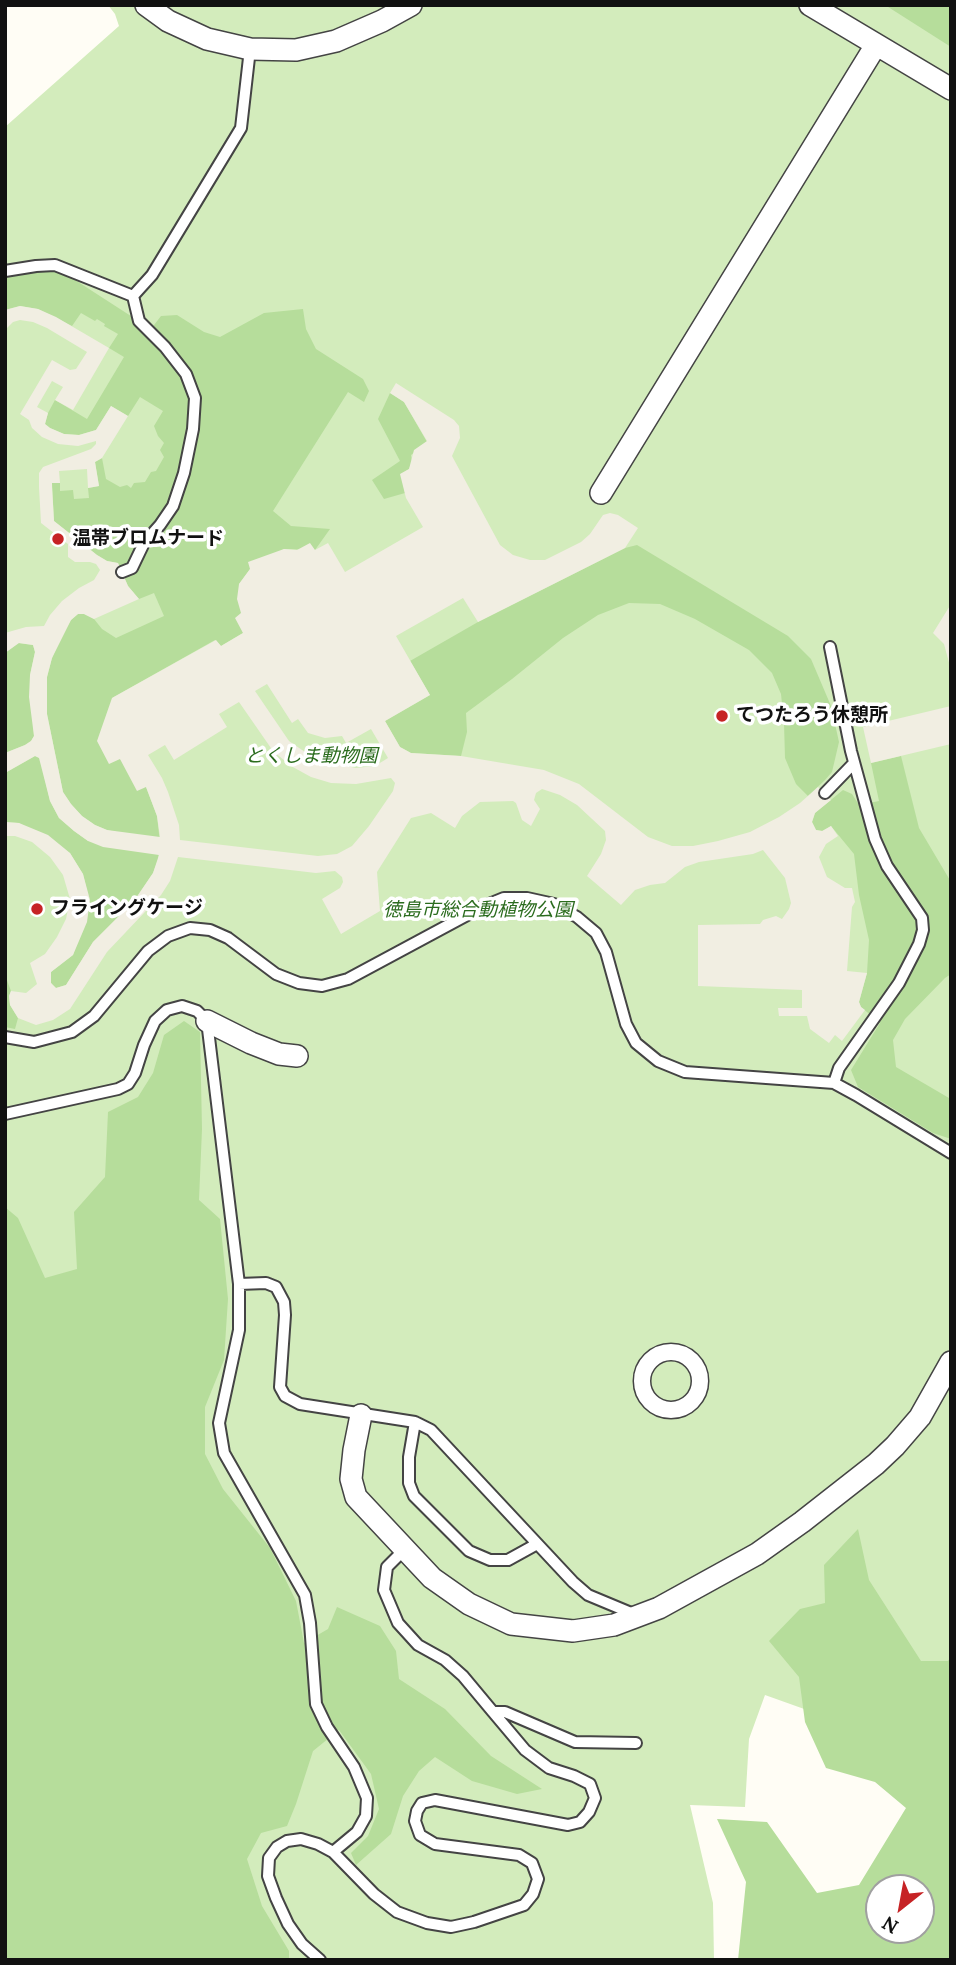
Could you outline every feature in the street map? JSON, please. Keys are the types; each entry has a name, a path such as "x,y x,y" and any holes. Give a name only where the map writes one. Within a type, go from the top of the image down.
{"street":[{"path":"146,5 168,21 207,39 250,49 296,50 336,41 398,7"},
{"path":"810,5 951,89"},
{"path":"601,493 876,45"},
{"path":"207,1021 251,1044 279,1054 296,1056"},
{"path":"361,1415 351,1479 356,1497 432,1577 469,1604 511,1624 573,1631 614,1625 659,1608 757,1554 802,1522 895,1446 920,1417 951,1362"}],"lane":[{"path":"133,296 152,275 241,128 250,49"},
{"path":"5,271 55,265 133,296"},
{"path":"122,572 132,568 144,543 173,506 184,473 193,429 195,398 186,374 165,347 139,321 133,296"},
{"path":"830,647 854,763 875,839 887,866 922,918 923,930 919,944 899,983 839,1068 834,1083"},
{"path":"825,793 854,763"},
{"path":"7,1040 34,1042 72,1032 94,1016 148,951 168,936 190,928 210,930 228,938 276,974 299,983 322,986 348,979 482,907 504,898 527,898 554,904 577,917 596,933 606,952 626,1024 636,1043 658,1060 684,1072 834,1083 951,1153"},
{"path":"5,1114 118,1089 128,1084 135,1073 155,1021 167,1010 182,1006 197,1011 207,1021 239,1284 239,1330 219,1423 224,1453 304,1595 310,1623 316,1704 327,1727 354,1767 367,1798 366,1816 357,1832 333,1852"},
{"path":"239,1284 266,1283 276,1287 284,1302 280,1387 285,1396 300,1404 415,1422 431,1430 588,1595 638,1616"},
{"path":"415,1422 409,1457 409,1483 414,1496 468,1551 490,1560 508,1560 537,1544"},
{"path":"320,1960 302,1944 288,1924 268,1876 269,1858 277,1847 287,1841 301,1839 333,1852 374,1894 397,1912 427,1923 451,1927 524,1905 533,1895 538,1879 532,1864 519,1855 435,1844 420,1835 415,1822 422,1803 435,1800 568,1825 580,1822 589,1812 595,1798 590,1784 549,1768 525,1750 463,1676 445,1660 418,1645 398,1623 384,1590 387,1567 405,1549"},
{"path":"493,1712 505,1712 575,1742 636,1743"}],"green space":[{"name":"徳島市総合動植物公園","path":"108,5 951,5 951,1716 835,1720 765,1695 749,1739 745,1807 690,1805 713,1903 714,1960 5,1960 5,127 119,26"},
{"path":"885,5 951,5 951,47"},
{"path":"35,270 53,270 72,278 151,329 161,316 177,315 204,332 220,337 264,313 303,309 306,329 316,349 363,379 369,391 364,402 348,392 273,511 291,526 330,529 315,550 284,549 250,569 239,584 243,633 221,646 215,640 112,698 120,759 146,787 157,816 160,843 158,860 153,873 134,901 93,942 66,985 56,988 51,983 51,972 73,955 89,900 83,874 70,853 19,823 5,822 5,773 35,756 40,758 50,801 59,818 88,841 126,834 95,825 82,816 63,792 47,714 47,677 62,635 78,614 94,619 102,629 116,638 164,616 154,593 139,599 128,586 118,563 97,555 54,521 52,483 60,483 60,491 73,490 74,499 89,498 88,488 99,486 95,462 102,458 106,479 120,487 127,485 131,488 134,483 145,482 151,472 156,471 164,457 160,450 164,443 154,426 163,411 140,397 128,416 111,406 96,430 79,435 64,434 45,424 55,400 87,419 124,357 109,348 118,334 97,319 95,321 81,313 72,326 38,309 20,306 5,310 5,277"},
{"path":"390,393 404,402 427,442 411,455 409,469 401,474 405,493 384,499 372,480 400,461 378,419"},
{"path":"637,545 788,636 811,659 831,706 839,742 832,772 808,796 796,784 785,758 781,694 772,673 749,650 695,619 660,604 629,603 598,615 563,638 466,713 467,732 461,756 411,753 400,747 385,721 430,695 410,661 478,622 625,548"},
{"path":"18,643 33,645 35,652 30,675 34,736 25,745 5,753 5,653"},
{"path":"901,756 919,828 951,882 951,974 905,1019 893,1040 896,1067 949,1098 951,1139 933,1133 858,1087 851,1070 880,1023 861,1007 859,1002 867,973 869,940 859,895 854,854 831,826 823,831 816,830 812,822 815,813 843,790 852,794 859,805 879,801 871,763"},
{"path":"5,975 11,991 10,1005 18,1018 15,1029 5,1027"},
{"path":"184,1021 200,1032 202,1129 199,1200 220,1219 228,1299 224,1360 205,1407 205,1454 223,1489 270,1548 296,1601 304,1643 328,1629 337,1607 380,1626 396,1651 399,1679 445,1709 491,1756 542,1789 517,1794 472,1781 435,1757 419,1771 403,1796 391,1834 356,1865 351,1853 368,1836 379,1809 371,1774 339,1730 313,1751 287,1826 261,1833 247,1859 262,1906 289,1951 289,1960 5,1960 5,1207 18,1218 45,1278 77,1269 74,1212 105,1177 108,1112 138,1097 153,1073 164,1035"},
{"path":"858,1529 869,1580 921,1661 948,1661 951,1657 951,1960 738,1960 746,1882 717,1819 767,1822 817,1893 859,1885 865,1875 865,1944 935,1944 935,1874 866,1874 906,1808 875,1782 826,1768 805,1722 799,1677 769,1641 800,1609 825,1603 824,1565"}],"shaded area":[{"path":"20,306 38,309 109,348 73,410 55,400 63,387 52,381 37,407 48,413 45,424 64,434 79,435 96,430 111,406 128,416 102,458 95,462 99,486 88,488 87,469 59,471 60,483 52,483 54,521 97,555 118,563 128,586 139,599 94,619 78,614 71,620 52,658 47,677 47,714 63,792 82,816 107,830 160,837 157,816 146,787 137,791 120,759 109,764 97,741 112,698 216,640 221,646 243,633 235,618 241,613 237,599 239,584 250,569 248,562 284,549 297,550 310,543 315,550 328,543 345,572 423,527 406,498 400,474 409,469 414,450 427,441 404,402 390,393 396,383 454,420 459,426 460,438 452,456 500,545 513,555 530,560 545,560 581,542 603,515 610,513 638,528 625,548 478,622 463,598 396,636 430,695 385,721 400,747 411,753 461,756 544,770 579,784 648,837 672,846 693,846 750,832 779,817 818,787 831,800 815,813 812,822 816,830 822,831 831,826 838,836 826,844 819,857 827,877 845,888 852,888 855,902 852,907 847,971 867,973 859,1002 865,1010 842,1041 835,1035 829,1043 810,1029 807,1016 779,1016 778,1008 802,1008 802,990 698,986 698,925 760,924 763,920 776,916 782,919 789,909 791,903 785,878 763,850 685,867 665,883 635,890 621,905 587,876 601,854 606,840 605,831 577,805 542,789 536,793 534,800 540,809 531,826 522,820 513,801 480,802 462,816 455,828 431,813 411,818 377,872 380,911 341,934 322,899 340,888 343,882 342,877 335,871 316,873 178,857 170,881 161,895 107,952 70,1009 53,1020 36,1025 18,1018 10,1005 11,991 26,993 37,984 30,963 45,954 57,937 66,919 70,899 63,875 50,857 32,842 15,836 5,836 5,822 19,823 48,835 70,853 83,874 90,900 87,922 73,955 51,972 51,983 56,988 66,985 93,942 134,901 153,873 159,855 103,847 74,831 59,818 50,801 39,758 35,756 5,773 5,753 25,745 34,736 29,697 35,652 33,645 19,643 5,653 5,633 26,627 44,626 62,601 94,580 100,570 96,564 75,562 68,557 68,544 41,523 39,487 39,473 43,467 91,449 96,441 78,446 58,444 42,437 32,428 29,420 20,414 52,360 70,370 76,369 87,352 33,322 13,322 5,330 5,310","holes":["267,684 292,723 298,719 308,733 325,738 342,736 346,743 371,729 388,758 375,766 356,768 332,763 305,752 289,741 255,691","239,702 273,751 291,766 311,777 331,783 356,784 391,778 395,783 393,791 352,846 337,854 318,856 180,840 179,825 168,792 148,755 165,745 174,760 227,727 219,714"]},
{"path":"951,604 951,670 944,644 933,633"},
{"path":"951,706 951,744 871,763 863,727"}],"place":[{"name":"温帯ブロムナード","path":"58,539"},
{"name":"てつたろう休憩所","path":"722,716"},
{"name":"フライングケージ","path":"37,909"}],"park label":[{"name":"とくしま動物園","path":"311,757"}]}
